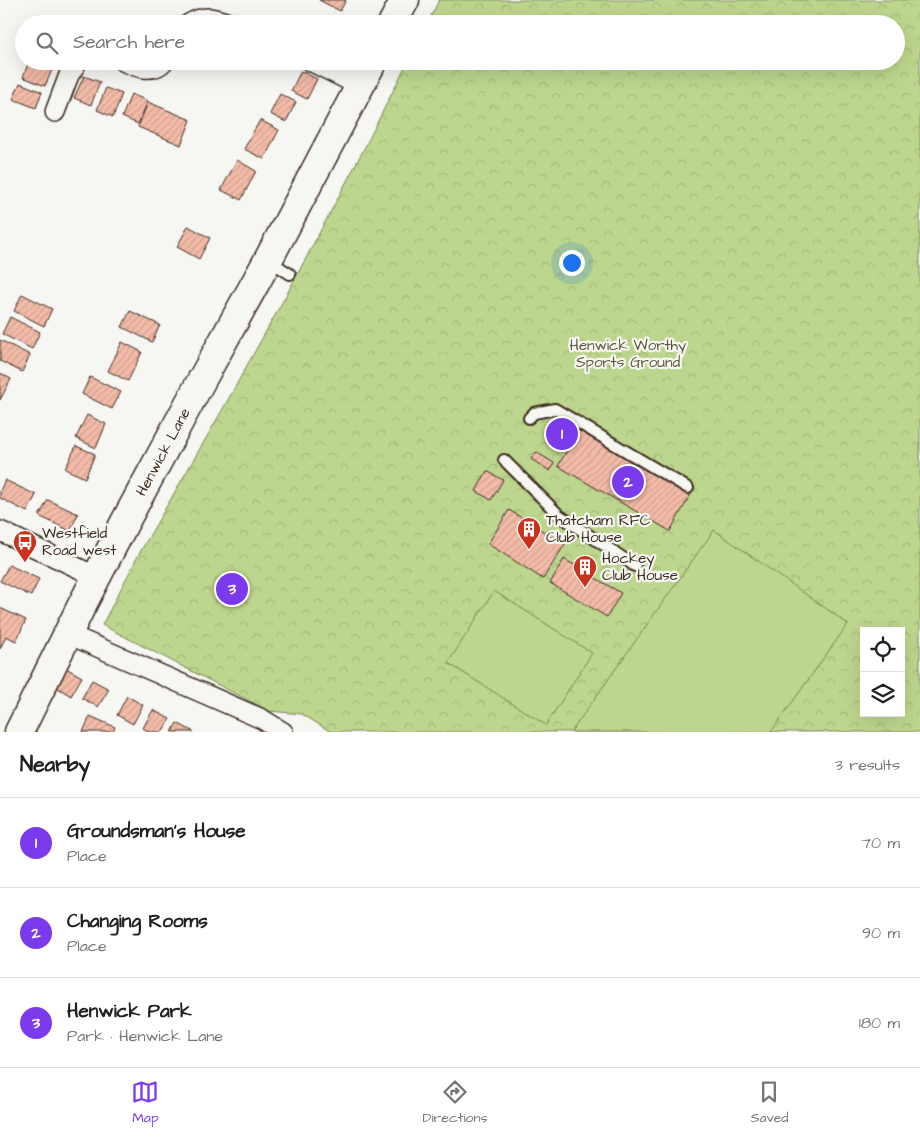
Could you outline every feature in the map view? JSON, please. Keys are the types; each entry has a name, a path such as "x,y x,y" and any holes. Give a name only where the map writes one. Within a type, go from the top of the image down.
{"street":[{"path":"397,15 405,0"},
{"path":"55,112 72,70"},
{"path":"328,70 360,86"},
{"name":"Henwick Lane","path":"19,732 97,577 181,417 279,267 368,70"},
{"path":"0,531 97,577"},
{"path":"68,634 262,719 283,732"}],"lane":[{"path":"529,418 534,412 555,409 688,488"},
{"path":"504,460 560,516 635,566"}],"green space":[{"name":"Henwick Worthy Sports Ground","path":"439,0 920,0 920,732 331,732 302,714 269,711 102,625 139,554 288,292 404,70 905,70 905,15 432,15"},
{"path":"714,530 848,624 771,732 571,732"},
{"path":"494,591 592,653 546,725 448,663"}],"building":[{"path":"319,0 346,0 340,11"},
{"path":"26,70 52,70 45,86 23,77"},
{"path":"301,71 317,79 307,99 291,91"},
{"path":"84,76 100,82 91,105 74,98"},
{"path":"20,83 42,92 36,108 13,99"},
{"path":"106,88 122,94 113,117 97,110"},
{"path":"131,94 148,101 138,124 122,117"},
{"path":"280,94 296,102 286,122 270,114"},
{"path":"148,102 191,120 181,145 138,127"},
{"path":"260,120 279,130 264,159 244,149"},
{"path":"237,160 256,171 241,200 221,190"},
{"path":"188,226 210,238 199,259 177,247"},
{"path":"22,294 52,309 44,326 14,311"},
{"path":"130,311 160,325 152,342 122,327"},
{"path":"10,317 40,332 32,349 2,334"},
{"path":"0,340 30,355 22,372 0,361"},
{"path":"122,342 142,352 128,381 108,371"},
{"path":"0,373 11,379 0,400"},
{"path":"90,377 121,392 112,409 82,394"},
{"path":"87,415 106,424 96,448 76,438"},
{"path":"560,422 574,430 565,445 551,437"},
{"path":"579,429 691,494 670,531 558,466"},
{"path":"76,446 95,454 85,478 65,469"},
{"path":"536,452 554,463 550,471 531,459"},
{"path":"487,471 503,480 491,500 476,491"},
{"path":"5,480 36,495 27,512 0,498 0,491"},
{"path":"48,500 78,514 70,531 39,516"},
{"name":"Thatcham RFC Club House","path":"509,510 546,533 549,530 551,531 555,534 553,536 565,544 543,579 488,544"},
{"name":"Hockey Club House","path":"564,559 574,565 576,562 582,566 580,569 621,593 607,617 550,583"},
{"path":"9,565 39,579 31,596 0,581"},
{"path":"0,608 26,620 16,641 6,636 0,649"},
{"path":"66,668 82,677 71,696 55,686"},
{"path":"92,680 109,689 98,707 82,698"},
{"path":"127,696 143,705 133,724 117,715"},
{"path":"153,710 170,719 162,732 150,732 143,728"},
{"path":"90,716 115,727 113,732 83,732"},
{"path":"177,723 194,732 172,732"}],"place":[{"name":"Groundsman's House","path":"562,434"},
{"name":"Changing Rooms","path":"628,482"},
{"name":"Thatcham RFC Club House","path":"529,550"},
{"name":"Westfield Road west","path":"25,563"},
{"name":"Hockey Club House","path":"585,588"},
{"name":"Henwick Park","path":"232,589"}]}
